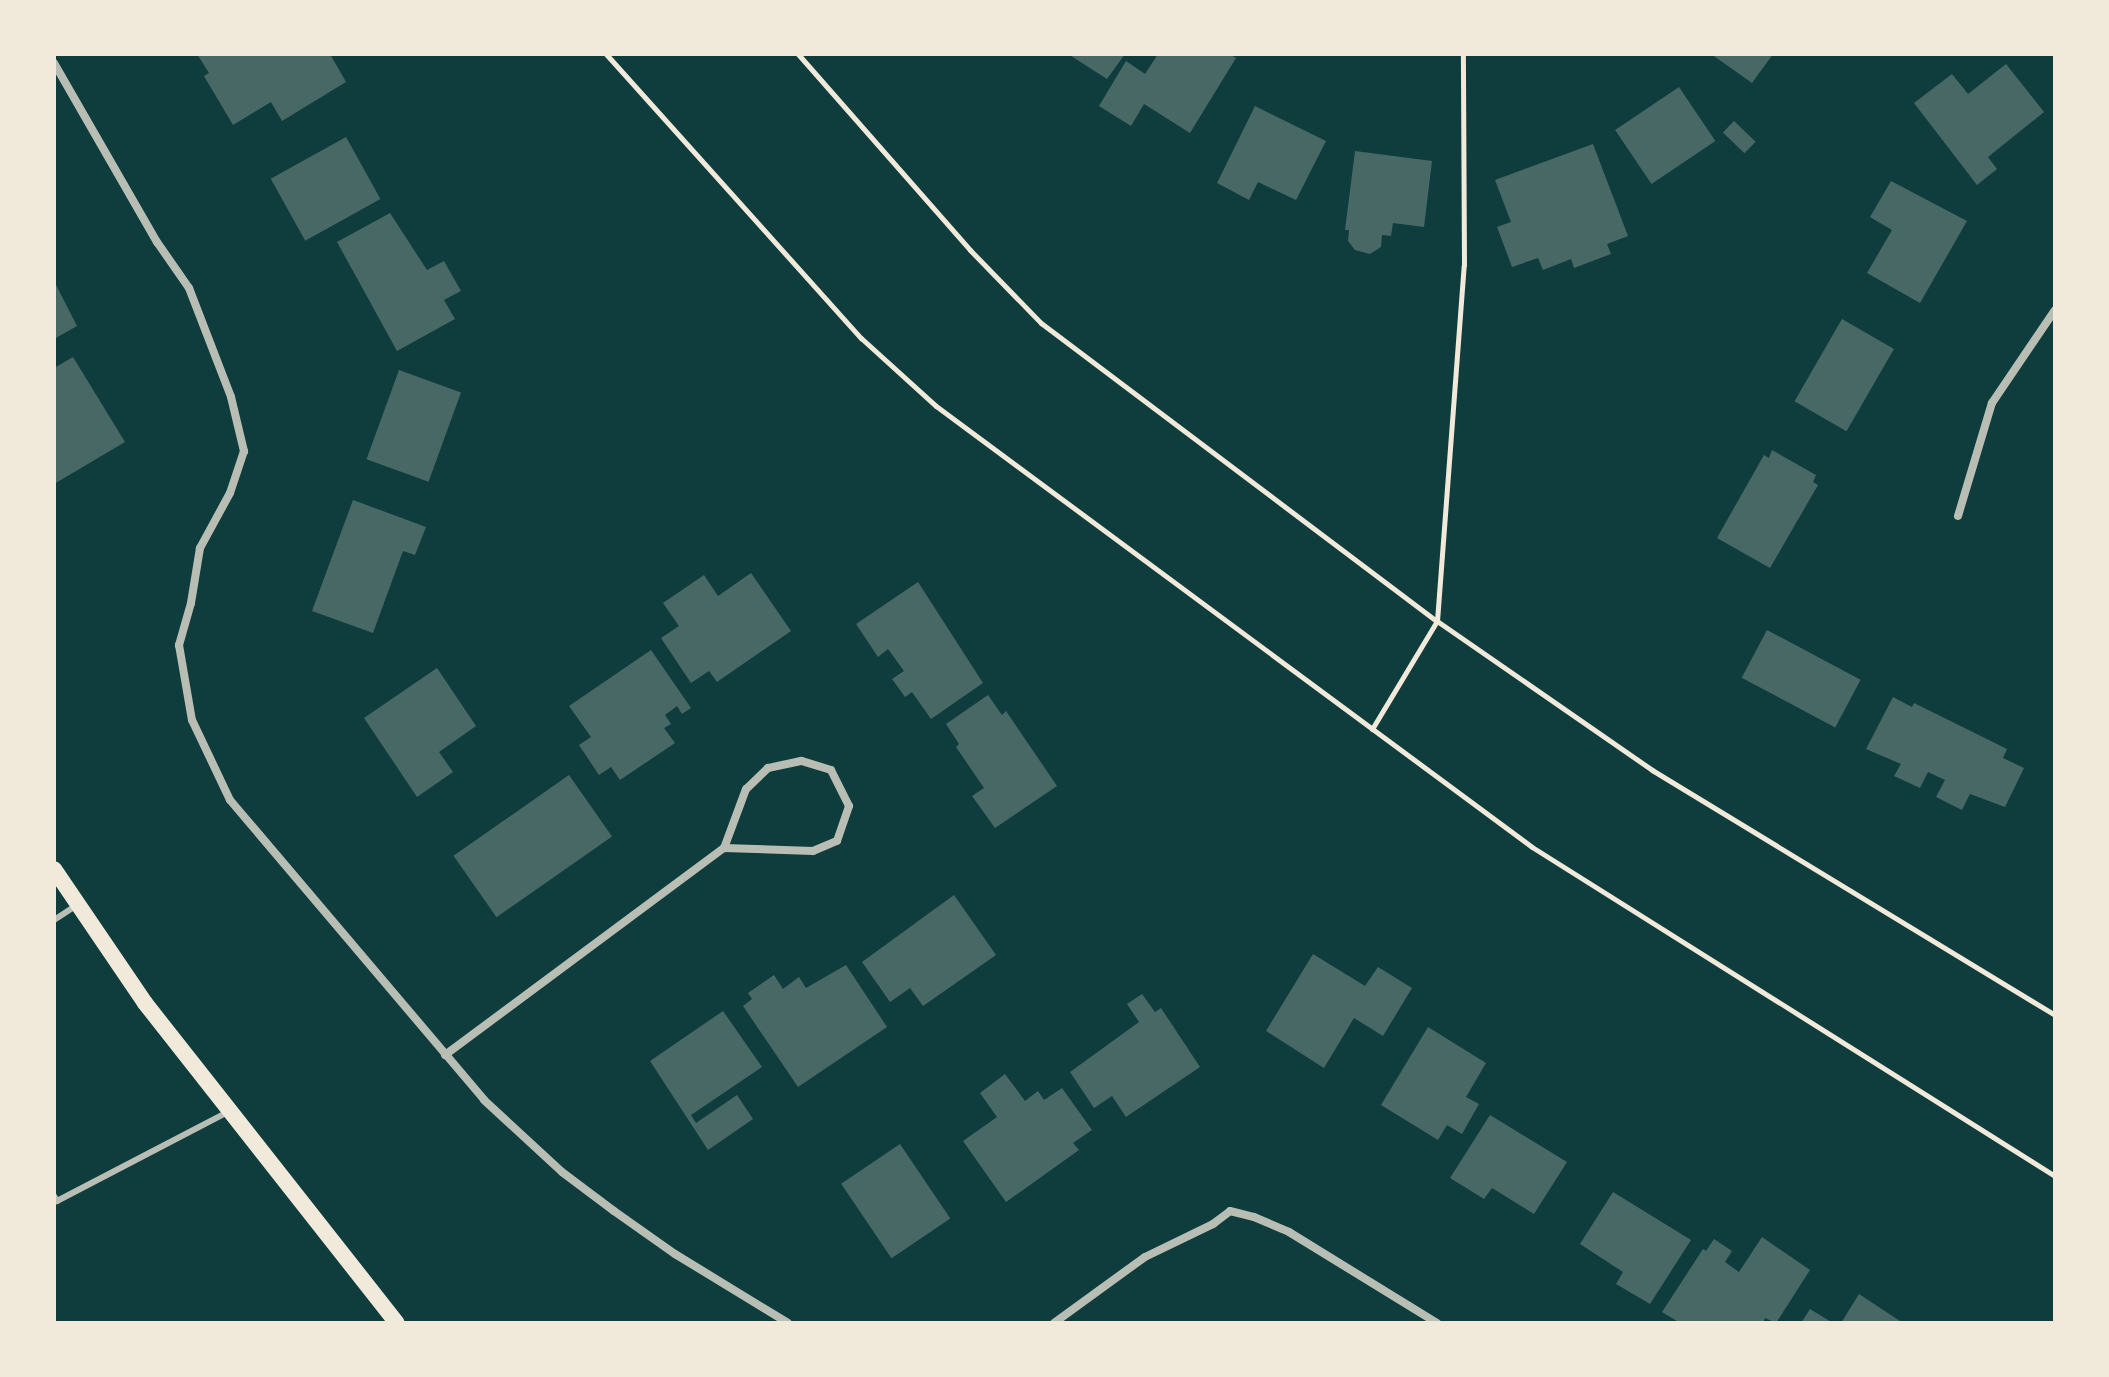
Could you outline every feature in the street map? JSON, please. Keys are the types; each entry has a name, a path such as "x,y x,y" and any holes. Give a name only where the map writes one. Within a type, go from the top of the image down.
{"main road":[{"path":"54,869 145,1003 397,1323"}],"street":[{"path":"54,63 157,242 189,288 231,397 244,451 230,493 200,548 191,603 179,645 192,720 230,800 484,1100 562,1172 675,1254 788,1323"},
{"path":"1958,516 1992,403 2055,310"},
{"path":"445,1055 724,848 746,789 768,768 801,761 831,770 849,806 837,841 813,851 724,848"},
{"path":"1054,1323 1145,1257 1213,1224 1230,1211 1289,1232 1437,1323"}],"lane":[{"path":"54,920 77,905"},
{"path":"54,1196 57,1201 230,1111"}],"path":[{"path":"606,54 894,370 944,412 1555,863 2055,1176"},
{"path":"798,54 970,250 1041,323 1437,621 1652,770 2055,1015"},
{"path":"1372,729 1437,621 1464,265 1463,54"}],"building":[{"path":"197,54 330,54 346,82 282,121 271,102 233,125 204,76 209,73"},
{"path":"1068,54 1125,54 1107,79"},
{"path":"1158,54 1229,54 1236,58 1190,133 1144,104 1131,126 1099,106 1126,61 1145,74"},
{"path":"1711,54 1773,54 1752,83"},
{"path":"2006,64 2044,112 1988,157 1997,169 1977,185 1914,103 1952,74 1968,94"},
{"path":"1679,87 1715,141 1652,184 1615,130"},
{"path":"1255,106 1326,141 1296,200 1258,182 1249,200 1217,183"},
{"path":"1734,121 1756,142 1744,153 1723,133"},
{"path":"346,137 380,199 305,241 271,179"},
{"path":"1593,144 1628,236 1607,244 1611,254 1574,268 1571,259 1543,270 1538,258 1512,267 1497,227 1511,222 1495,180"},
{"path":"1355,151 1432,161 1424,227 1393,223 1391,236 1382,235 1381,247 1370,254 1355,250 1348,241 1349,230 1345,230"},
{"path":"1891,181 1967,221 1920,303 1867,273 1892,230 1870,217"},
{"path":"390,213 427,270 444,261 461,291 444,300 455,319 397,351 337,242"},
{"path":"54,281 77,326 54,339"},
{"path":"1842,319 1894,349 1846,431 1794,401"},
{"path":"73,357 125,442 54,484 54,368"},
{"path":"399,370 461,393 429,482 367,459"},
{"path":"1772,450 1816,475 1813,482 1818,485 1770,568 1717,538 1764,455 1769,458"},
{"path":"353,500 426,527 415,555 403,551 373,633 312,611"},
{"path":"751,573 791,631 717,682 709,671 691,683 661,638 679,626 663,603 704,575 718,596"},
{"path":"918,582 983,683 931,719 912,692 905,697 892,679 904,671 888,649 878,657 856,624"},
{"path":"1767,630 1861,680 1835,727 1742,678"},
{"path":"651,650 691,708 682,714 677,706 665,715 671,724 664,728 675,743 620,780 611,767 599,775 579,745 591,737 569,706"},
{"path":"437,668 476,726 439,752 453,772 417,797 364,718"},
{"path":"988,695 1002,715 1006,711 1057,786 995,828 972,796 984,788 956,747 959,744 946,724"},
{"path":"1893,697 1912,707 1914,703 2007,749 2003,758 2024,768 2005,807 1970,794 1962,810 1936,797 1945,780 1928,772 1920,788 1894,776 1901,764 1866,749"},
{"path":"569,775 612,836 497,917 453,856"},
{"path":"954,895 996,955 923,1006 910,988 890,1002 862,962"},
{"path":"1313,954 1365,986 1378,967 1412,988 1383,1036 1354,1018 1324,1068 1266,1031"},
{"path":"846,965 887,1027 798,1087 743,1006 752,999 748,993 774,975 783,989 799,977 806,988"},
{"path":"1142,994 1155,1012 1161,1008 1200,1067 1126,1117 1112,1096 1094,1108 1070,1072 1139,1022 1127,1004"},
{"path":"723,1011 762,1067 691,1115 696,1123 737,1095 753,1119 708,1150 650,1061"},
{"path":"1428,1027 1486,1063 1466,1097 1479,1104 1462,1134 1447,1125 1438,1140 1381,1105"},
{"path":"1005,1074 1025,1101 1038,1091 1044,1100 1062,1088 1092,1130 1073,1143 1079,1150 1006,1202 963,1141 997,1117 980,1093"},
{"path":"1490,1115 1567,1162 1534,1214 1492,1188 1484,1199 1450,1178"},
{"path":"900,1144 950,1219 891,1258 841,1184"},
{"path":"1613,1192 1691,1240 1650,1304 1616,1284 1623,1272 1580,1244"},
{"path":"1762,1237 1810,1270 1776,1323 1765,1318 1763,1323 1680,1323 1662,1312 1703,1249 1706,1251 1714,1239 1732,1251 1725,1262 1739,1272"},
{"path":"1859,1294 1903,1323 1841,1323"},
{"path":"1810,1309 1833,1323 1801,1323"}]}
